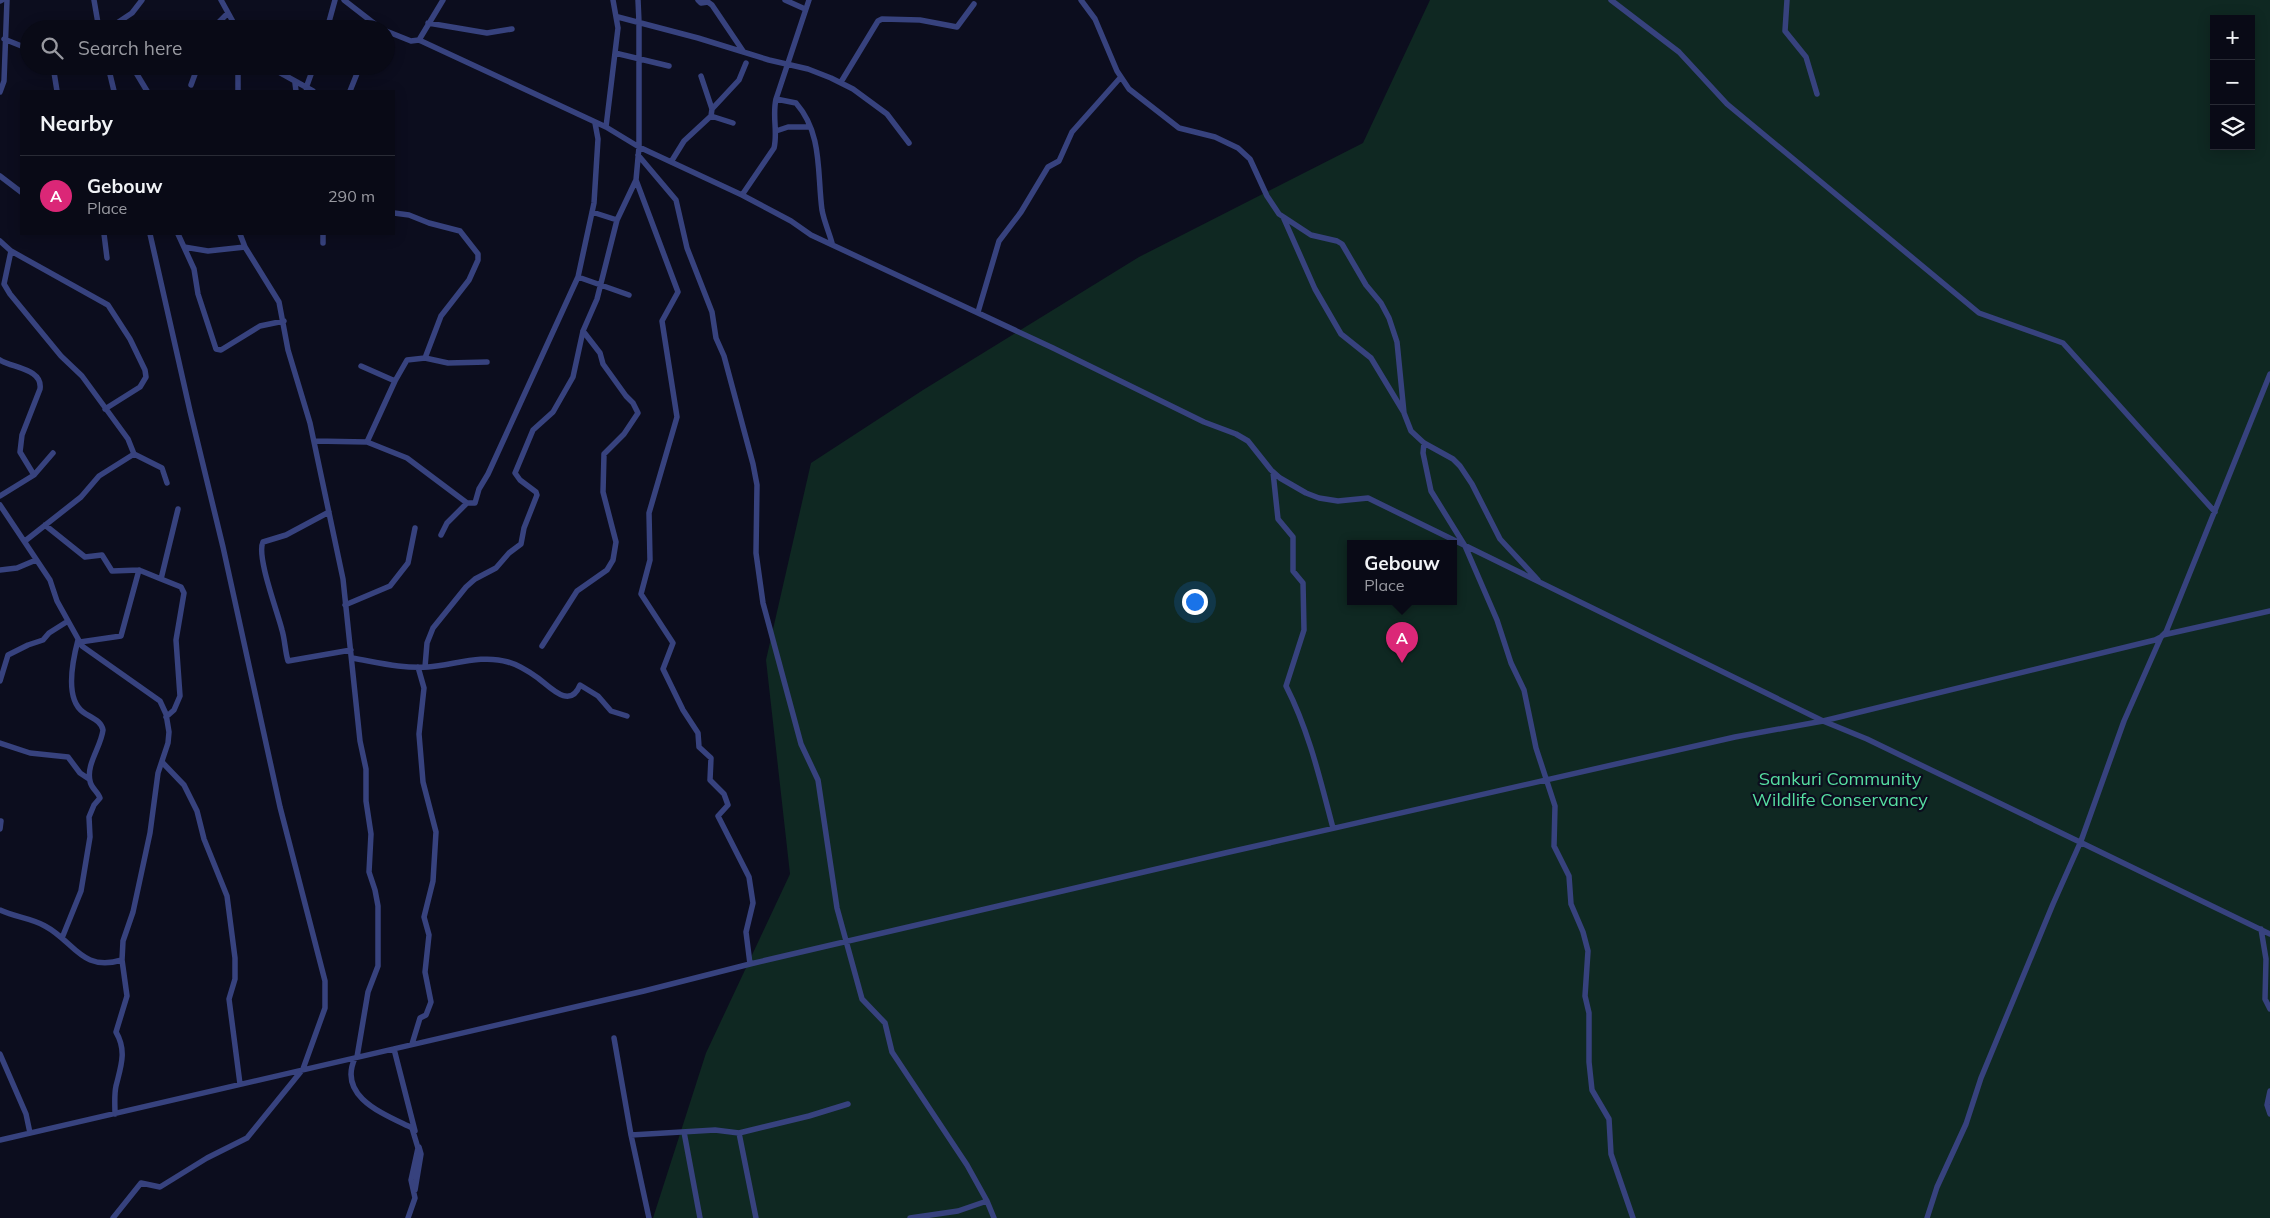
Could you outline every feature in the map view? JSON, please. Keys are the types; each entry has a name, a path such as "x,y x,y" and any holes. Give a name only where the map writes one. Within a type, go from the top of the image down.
{"street":[{"path":"0,92 4,81 4,39 7,0"},
{"path":"94,0 97,20"},
{"path":"121,20 132,13 142,0"},
{"path":"221,0 232,20"},
{"path":"330,20 336,0"},
{"path":"344,0 370,20"},
{"path":"419,40 443,0"},
{"path":"606,127 616,53 618,17 614,0"},
{"path":"412,1044 420,1018 426,1015 431,1002 426,972 429,935 424,917 433,881 436,832 423,782 419,721 425,692 422,667 429,637 442,615 475,579 491,572 509,553 521,544 524,528 537,495 515,473 533,430 553,412 573,377 583,331 592,314 616,220 636,180 639,147 638,0"},
{"path":"698,0 708,2 712,6 743,52"},
{"path":"785,0 805,9"},
{"path":"742,195 774,148 776,132 773,111 809,0"},
{"path":"1081,0 1095,19 1120,78 1129,89 1179,128 1215,138 1238,148 1250,159 1267,196 1283,217 1314,289 1341,334 1371,358 1404,413 1410,431 1424,443 1453,459 1460,466 1472,484 1500,539 1540,583"},
{"path":"1611,0 1679,52 1727,104 1979,313 2063,343 2112,400 2215,512"},
{"path":"1787,0 1785,31 1806,57 1817,94"},
{"path":"841,82 878,21 882,19 920,20 957,27 974,4"},
{"path":"221,20 228,13"},
{"path":"618,17 808,69 841,82 887,114 909,143"},
{"path":"428,24 487,33 512,29"},
{"path":"395,35 410,41 419,40 606,127 639,147 742,195 799,225 812,235 978,312 1204,422 1236,434 1248,441 1280,478 1319,498 1338,501 1368,498 1453,540"},
{"path":"4,39 20,45"},
{"path":"616,53 669,66"},
{"path":"712,109 739,80 746,63"},
{"path":"54,75 57,90"},
{"path":"110,75 114,90"},
{"path":"137,75 146,90"},
{"path":"191,85 195,75"},
{"path":"238,75 238,90"},
{"path":"284,75 311,90"},
{"path":"306,88 311,75"},
{"path":"350,90 356,75"},
{"path":"671,162 684,141 711,116 712,109 701,76"},
{"path":"978,312 999,241 1021,212 1048,167 1059,161 1072,132 1120,78"},
{"path":"296,82 296,90"},
{"path":"776,99 796,103 810,127 816,147 822,209 832,243"},
{"path":"711,116 733,123"},
{"path":"314,441 367,442 407,458 467,504 473,504 578,277 592,212 598,139 595,123"},
{"path":"776,132 788,127 810,127"},
{"path":"638,155 676,200 686,248 712,312 716,338 724,356 753,464 756,485 756,553 763,603 801,744 818,780 837,908 848,941 862,999 885,1023 892,1052 967,1165 994,1218"},
{"path":"0,176 20,191"},
{"path":"636,180 678,292 662,321 677,417 649,513 650,560 641,594 674,642 663,669 683,710 698,733 699,747 710,758 710,780 724,794 728,805 718,816 749,877 753,903 746,932 750,964"},
{"path":"592,212 616,220"},
{"path":"395,213 408,215 460,231 478,254 478,260 469,280 441,316 425,358"},
{"path":"1283,217 1311,236 1342,244 1366,286 1381,303 1389,318 1397,342 1404,413"},
{"path":"104,235 107,258"},
{"path":"113,1218 141,1183 160,1187 208,1158 247,1138 303,1069 325,1008 325,981 280,807 230,576 150,235"},
{"path":"178,235 194,269 198,294 216,349 222,350 260,326 284,321"},
{"path":"240,235 245,247 279,302 288,350 301,387 333,537 341,565 360,741 366,769 366,801 371,834 368,864 378,906 379,956 378,966 368,992 356,1058 349,1070 352,1082 360,1098 412,1128 418,1148 410,1180 414,1192"},
{"path":"323,235 324,243"},
{"path":"0,241 11,251 108,305 130,339 145,370 146,377 140,387 106,409"},
{"path":"184,247 208,251 245,247"},
{"path":"11,251 4,284 10,294 61,356 82,376 128,439 134,454 162,468 167,483"},
{"path":"578,277 629,295"},
{"path":"542,646 577,591 607,570 613,560 616,542 603,492 604,454 624,434 638,413 633,403 604,364 600,353 583,331"},
{"path":"367,442 395,381 407,360 425,358 448,363 487,362"},
{"path":"0,360 16,368 34,373 40,382 40,389 22,435 20,452 34,475"},
{"path":"361,366 395,381"},
{"path":"1927,1218 1937,1187 1966,1124 1981,1078 2081,841 2124,721 2215,512 2270,374"},
{"path":"1424,443 1422,453 1431,491 1465,546 1497,620 1510,663 1524,690 1536,748 1555,806 1554,846 1569,876 1571,904 1583,932 1588,951 1585,996 1589,1013 1589,1062 1592,1090 1609,1118 1611,1154 1633,1218"},
{"path":"0,496 34,475 53,453"},
{"path":"25,541 81,497 99,476 134,454"},
{"path":"1273,472 1278,519 1294,537 1292,571 1303,583 1304,630 1286,686 1300,712 1333,828"},
{"path":"441,535 447,524 467,504"},
{"path":"0,505 50,580 68,621 86,650 160,701 164,707 166,717 169,738 158,773 147,847 133,912 124,936 122,960 127,996 116,1032 122,1042 122,1054 116,1088 115,1114"},
{"path":"161,579 178,509"},
{"path":"329,512 286,535 264,542 262,550 267,580 283,631 288,661 351,650"},
{"path":"45,525 85,557 102,555 112,571 139,570 181,587 184,593 176,640 180,696 174,710 166,717"},
{"path":"345,605 390,586 408,563 415,528"},
{"path":"1457,542 1823,721 1867,739 2270,934"},
{"path":"0,570 17,568 36,560"},
{"path":"79,641 121,636 139,570"},
{"path":"0,1140 644,992 750,964 1333,828 1735,737 1823,721 2162,636 2270,611"},
{"path":"0,681 8,655 42,640 68,621"},
{"path":"79,641 71,664 74,698 78,708 99,722 103,730 89,779"},
{"path":"352,658 422,667 488,659 501,660 519,665 553,691 562,695 569,696 573,694 580,685 598,696 611,711 627,716"},
{"path":"0,744 30,753 68,756 80,773 89,779 100,798 94,805 89,817 91,830 81,891 62,938"},
{"path":"162,762 184,785 197,811 204,839 227,896 235,958 234,979 229,1000 240,1084"},
{"path":"0,829 1,821"},
{"path":"0,910 42,924 62,938 78,954 92,962 103,964 122,960"},
{"path":"2261,929 2266,959 2265,999 2270,1009"},
{"path":"614,1038 631,1135 649,1218"},
{"path":"394,1048 421,1154 413,1206 408,1218"},
{"path":"0,1054 26,1114 30,1133"},
{"path":"2270,1091 2267,1104 2270,1114"},
{"path":"631,1135 715,1130 739,1133 809,1116 848,1104"},
{"path":"684,1132 700,1218"},
{"path":"739,1133 756,1218"},
{"path":"910,1218 958,1211 987,1201"},
{"path":"958,1211 959,1218"}],"green space":[{"name":"Sankuri Community Wildlife Conservancy","path":"1430,0 2270,0 2270,1218 653,1218 706,1053 790,874 766,660 811,463 923,390 1139,257 1363,143"}],"place":[{"name":"Gebouw","path":"1402,663"}]}
